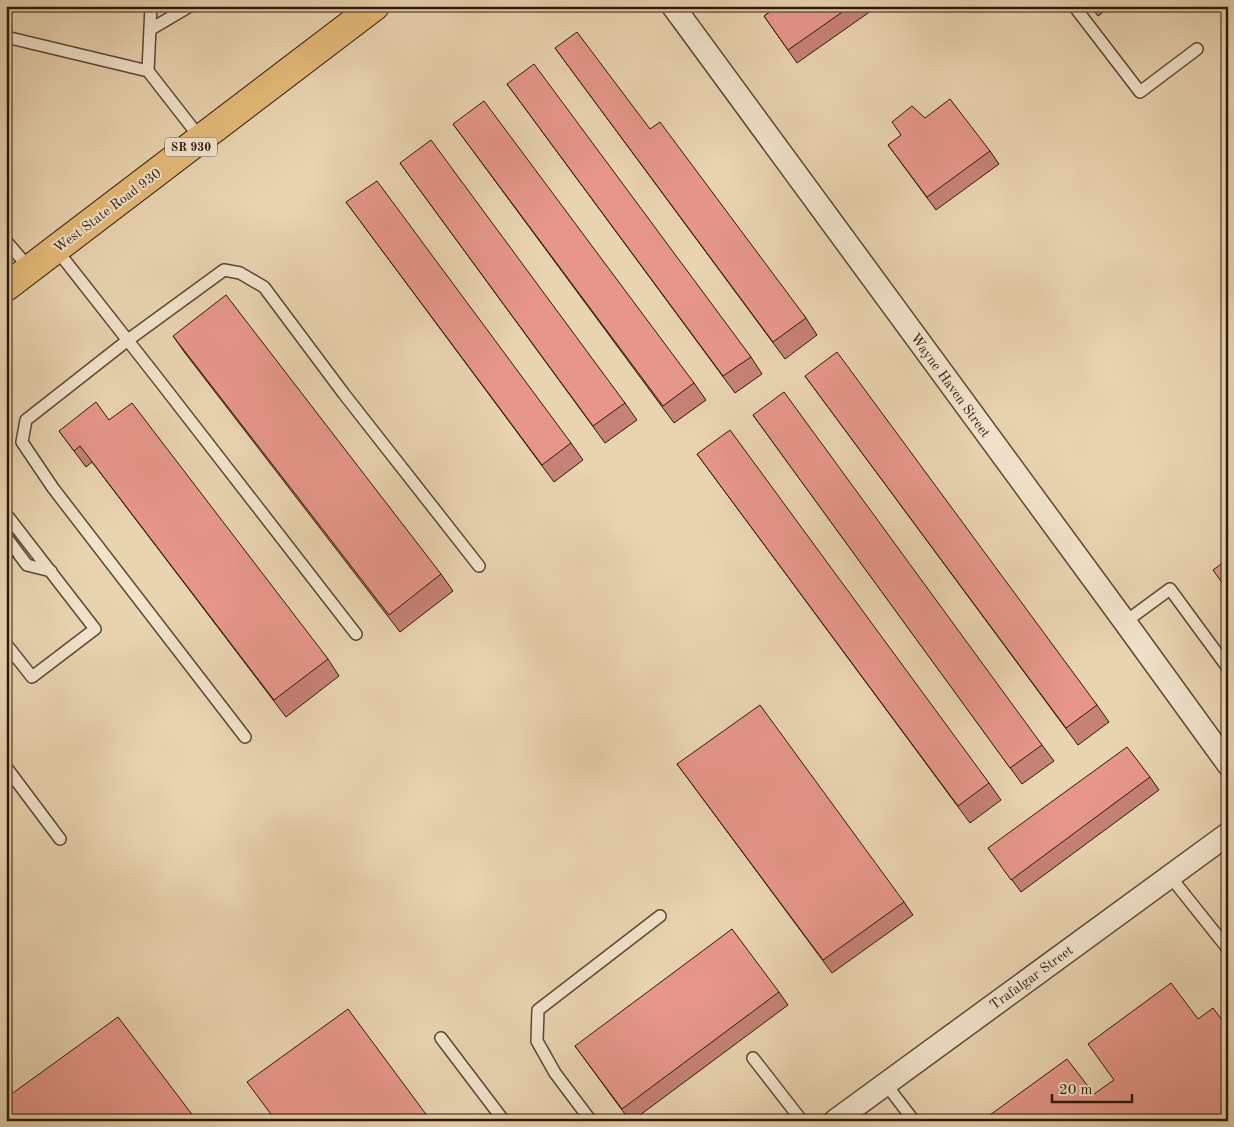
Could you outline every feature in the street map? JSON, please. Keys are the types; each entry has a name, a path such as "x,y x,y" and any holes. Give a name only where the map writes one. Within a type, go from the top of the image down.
{"highway":[{"name":"West State Road 930","path":"6,287 375,6"}],"street":[{"name":"Wayne Haven Street","path":"673,6 1228,764"},
{"name":"Trafalgar Street","path":"835,1121 1228,834"}],"lane":[{"path":"148,72 151,6"},
{"path":"151,29 190,6"},
{"path":"1074,6 1140,92 1197,48"},
{"path":"6,37 148,72 200,139"},
{"path":"6,241 30,269"},
{"path":"56,249 356,634"},
{"path":"245,737 53,488 22,442 26,420 128,340 224,270 240,272 264,287 344,394 479,566"},
{"path":"6,514 95,629 32,677 6,644"},
{"path":"6,538 27,565 51,571"},
{"path":"1125,622 1170,589 1228,668"},
{"path":"6,767 60,839"},
{"path":"1170,875 1228,949"},
{"path":"591,1121 555,1074 537,1040 538,1010 660,916"},
{"path":"441,1038 504,1121"},
{"path":"753,1058 802,1121"},
{"path":"885,1083 914,1121"}],"building":[{"path":"778,6 851,6 788,50 764,16"},
{"path":"577,32 650,129 660,122 806,318 773,342 555,48"},
{"path":"534,64 751,357 723,376 507,84"},
{"path":"950,99 990,151 927,197 888,145 901,135 892,122 912,106 925,118"},
{"path":"484,101 694,383 663,406 453,124"},
{"path":"431,140 625,403 593,426 400,163"},
{"path":"377,181 571,443 542,465 346,202"},
{"path":"226,295 441,574 389,615 173,336"},
{"path":"837,352 1097,705 1066,728 805,376"},
{"path":"784,392 1042,745 1010,768 753,415"},
{"path":"96,402 109,420 132,403 328,659 274,700 80,446 74,451 59,431"},
{"path":"730,430 989,783 958,806 697,454"},
{"path":"1228,559 1228,591 1213,570"},
{"path":"760,705 904,902 823,960 677,764"},
{"path":"1127,747 1150,777 1011,880 988,848"},
{"path":"732,929 779,992 622,1109 575,1046"},
{"path":"1171,983 1198,1019 1213,1008 1228,1028 1228,1121 994,1121 990,1115 1067,1059 1094,1094 1114,1080 1088,1044"},
{"path":"348,1009 431,1121 276,1121 247,1082"},
{"path":"118,1017 197,1121 6,1121 6,1098"}]}
